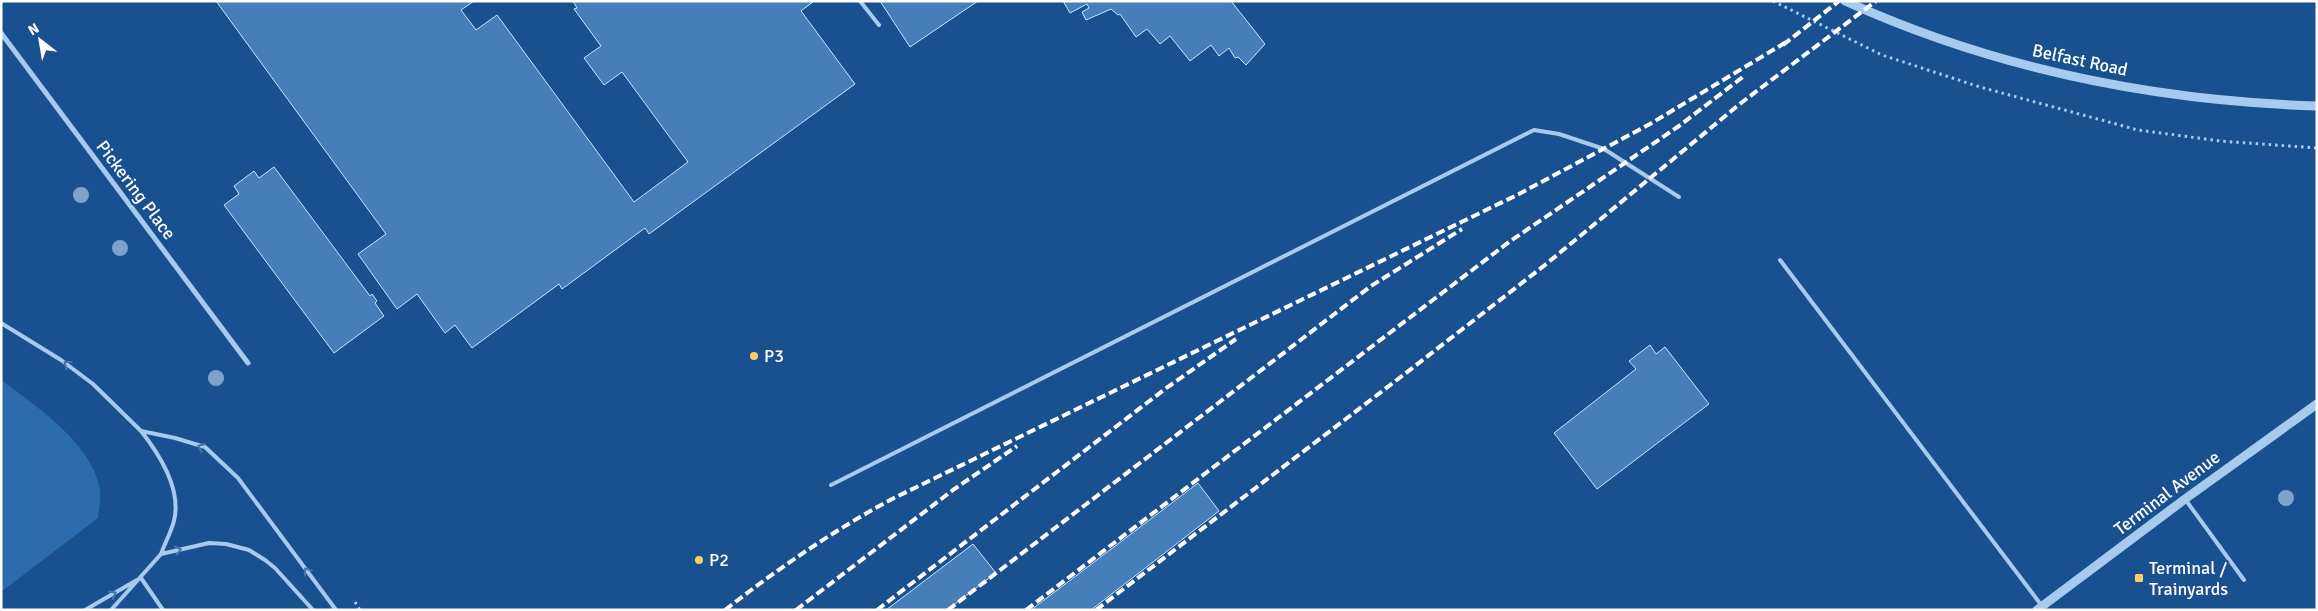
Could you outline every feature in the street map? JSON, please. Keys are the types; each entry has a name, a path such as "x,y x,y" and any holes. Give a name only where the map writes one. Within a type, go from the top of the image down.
{"street":[{"name":"Belfast Road","path":"1846,1 1991,56 2061,75 2204,100 2317,106"},
{"name":"Pickering Place","path":"1,33 248,363"},
{"name":"Terminal Avenue","path":"2040,608 2185,499 2317,404"}],"lane":[{"path":"860,1 879,26"},
{"path":"832,485 1534,130 1559,134 1604,149 1679,197"},
{"path":"1780,260 2040,608"},
{"path":"1,323 61,360 93,384 141,431 157,450 171,480 175,499 174,520 161,554 111,610"},
{"path":"141,431 175,438 205,448 223,462 238,478 336,610"},
{"path":"2185,499 2244,580"},
{"path":"161,554 209,543 226,544 249,550 275,568 313,610"},
{"path":"85,610 141,578"},
{"path":"141,578 163,610"}],"path":[{"path":"1773,1 1882,55 1980,87 2138,130 2220,141 2317,148"},
{"path":"353,599 360,610"}],"shaded area":[{"path":"1,380 46,414 75,442 95,473 100,497 98,518 1,592"}],"building":[{"path":"216,1 474,1 461,10 476,30 497,15 634,202 688,162 622,72 604,85 584,58 601,46 574,9 577,8 573,1 814,1 801,11 855,84 649,234 645,228 562,289 559,284 472,348 455,325 445,333 417,294 397,309 358,254 386,234"},
{"path":"880,1 978,1 910,47"},
{"path":"1063,1 1231,1 1265,44 1246,65 1238,57 1235,58 1229,48 1219,56 1211,45 1190,61 1170,36 1160,44 1147,29 1136,37 1120,14 1118,15 1111,9 1086,20 1082,12 1089,8 1087,4 1070,13"},
{"path":"274,167 370,296 372,294 377,301 375,303 384,316 334,353 224,205 239,194 234,186 254,171 259,178"},
{"path":"1650,345 1656,354 1665,347 1709,404 1597,489 1554,433 1636,369 1629,361"},
{"path":"1198,483 1219,511 1091,610 1031,610"},
{"path":"973,544 996,573 947,610 886,610"}],"railway":[{"path":"1783,45 1839,1"},
{"path":"1096,610 1545,265 1741,103 1876,1"},
{"path":"725,610 807,550 894,498 1519,194 1650,124 1788,41"},
{"path":"1026,610 1509,242 1679,126 1744,76"},
{"path":"948,610 1371,286 1462,229"},
{"path":"877,610 1165,389 1236,339"},
{"path":"796,610 953,490 1017,446"}],"place":[{"name":"P3","path":"754,356"},
{"name":"P2","path":"699,560"},
{"name":"Terminal / Trainyards","path":"2139,578"}]}
